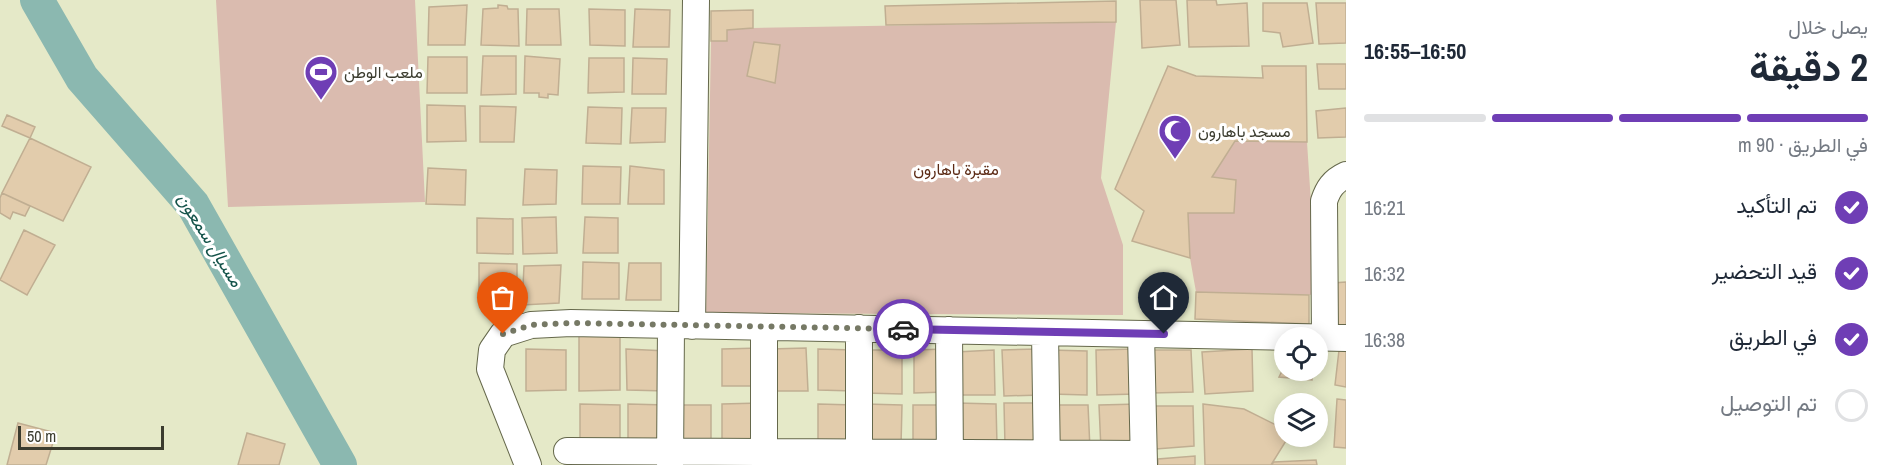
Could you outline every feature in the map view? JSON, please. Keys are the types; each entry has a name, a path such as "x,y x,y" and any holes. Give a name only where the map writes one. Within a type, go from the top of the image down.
{"street":[{"path":"670,459 681,325 696,0"},
{"path":"528,465 490,369 492,350 503,334 531,325 681,325 1335,338 1324,201 1329,189 1339,178 1346,175"},
{"path":"764,327 764,459"},
{"path":"859,328 859,459"},
{"path":"950,330 950,459"},
{"path":"1044,332 1047,459"},
{"path":"567,451 670,459 1144,459 1141,334"}],"green space":[{"name":"ملعب الوطن","path":"216,0 415,0 425,202 228,207"},
{"name":"مقبرة باهارون","path":"1116,22 1101,178 1123,245 1123,315 706,313 711,41 726,41 727,30 753,28"},
{"path":"1235,141 1307,142 1317,295 1196,292 1190,258 1188,213 1234,213 1236,180 1212,177"}],"building":[{"path":"1140,0 1176,0 1180,45 1142,48"},
{"path":"1187,0 1216,0 1217,5 1247,3 1249,46 1189,47"},
{"path":"1116,1 1116,22 886,25 885,6"},
{"path":"1263,3 1307,3 1313,43 1283,47 1280,33 1263,31"},
{"path":"1316,3 1346,3 1346,43 1319,44"},
{"path":"467,5 465,45 428,45 429,7"},
{"path":"498,5 507,6 508,9 518,9 519,46 481,45 483,9 498,8"},
{"path":"527,9 559,9 561,45 526,45"},
{"path":"589,9 625,10 625,46 590,45"},
{"path":"635,9 670,10 669,47 633,47"},
{"path":"753,10 753,28 727,30 727,41 711,41 711,11"},
{"path":"754,42 780,45 775,83 747,76"},
{"path":"483,56 516,56 516,94 481,95"},
{"path":"525,56 560,59 558,95 548,94 548,98 539,97 539,93 524,93"},
{"path":"428,57 467,57 467,93 427,93"},
{"path":"589,58 624,58 624,92 588,93"},
{"path":"633,58 667,59 666,94 632,94"},
{"path":"1317,64 1346,64 1346,89 1319,89"},
{"name":"مسجد باهارون","path":"1168,66 1196,76 1263,78 1262,66 1306,66 1307,142 1235,141 1212,177 1236,180 1234,213 1188,213 1190,258 1132,241 1144,211 1115,189"},
{"path":"427,105 465,106 466,141 427,142"},
{"path":"480,106 516,107 514,142 480,142"},
{"path":"588,107 622,108 621,144 586,143"},
{"path":"632,108 666,108 665,142 630,143"},
{"path":"1346,108 1346,137 1318,138 1316,111"},
{"path":"7,115 35,127 30,138 2,126"},
{"path":"30,138 91,167 63,221 2,193"},
{"path":"583,166 621,167 620,204 582,204"},
{"path":"630,166 664,170 664,204 628,204"},
{"path":"428,168 466,170 465,205 426,204"},
{"path":"525,169 557,170 556,204 523,205"},
{"path":"2,193 30,206 25,216 13,212 10,219 0,213"},
{"path":"556,217 557,253 523,254 522,218"},
{"path":"585,217 618,218 618,253 583,253"},
{"path":"477,218 513,219 513,254 477,253"},
{"path":"24,230 55,245 27,295 0,280"},
{"path":"583,262 619,263 619,299 582,299"},
{"path":"479,263 517,264 517,299 479,299"},
{"path":"629,263 661,263 661,300 626,300"},
{"path":"561,265 559,303 522,305 524,266"},
{"path":"1346,282 1346,325 1333,326 1333,283"},
{"path":"1196,292 1309,295 1309,324 1195,319"},
{"path":"579,333 620,334 620,390 579,391"},
{"path":"760,348 759,386 722,386 722,349"},
{"path":"806,348 808,391 770,391 770,349"},
{"path":"526,349 566,350 566,390 526,391"},
{"path":"626,349 667,351 666,391 627,390"},
{"path":"818,349 854,350 854,391 818,390"},
{"path":"945,349 946,392 914,393 914,350"},
{"path":"1039,349 1041,395 1004,396 1002,350"},
{"path":"1135,349 1137,394 1097,395 1096,350"},
{"path":"1252,349 1253,391 1205,394 1202,352"},
{"path":"864,350 902,350 902,394 864,393"},
{"path":"994,350 995,395 958,395 956,352"},
{"path":"1050,350 1087,351 1087,395 1051,394"},
{"path":"1149,350 1191,350 1193,392 1152,393"},
{"path":"1339,350 1346,351 1346,387 1335,385"},
{"path":"1337,399 1346,400 1346,448 1334,447"},
{"path":"760,403 760,446 722,446 722,404"},
{"path":"957,403 996,404 997,445 958,444"},
{"path":"1004,403 1041,403 1042,446 1005,446"},
{"path":"580,404 620,405 620,445 580,446"},
{"path":"628,404 666,405 665,445 628,445"},
{"path":"818,404 854,405 854,447 818,447"},
{"path":"865,404 902,405 901,446 865,447"},
{"path":"1139,404 1140,450 1101,450 1099,405"},
{"path":"1203,404 1244,409 1274,424 1274,447 1282,447 1271,465 1205,465"},
{"path":"674,405 711,405 711,445 673,446"},
{"path":"913,405 946,405 945,444 913,445"},
{"path":"1052,405 1088,405 1090,449 1054,450"},
{"path":"1153,406 1193,406 1194,446 1156,449"},
{"path":"18,423 56,433 46,465 7,465"},
{"path":"247,433 285,444 279,465 238,465"},
{"path":"1195,456 1195,465 1158,465 1158,459"},
{"path":"1316,460 1317,465 1271,465 1274,462"}],"waterway":[{"name":"مسيال سمعون","path":"37,0 82,78 193,205 340,465"}],"way so far":[{"path":"503,334 531,325 571,323 903,329"}],"place":[{"name":"ملعب الوطن","path":"321,101"},
{"name":"مسجد باهارون","path":"1175,160"}],"route":[{"path":"903,329 1164,334"}]}
